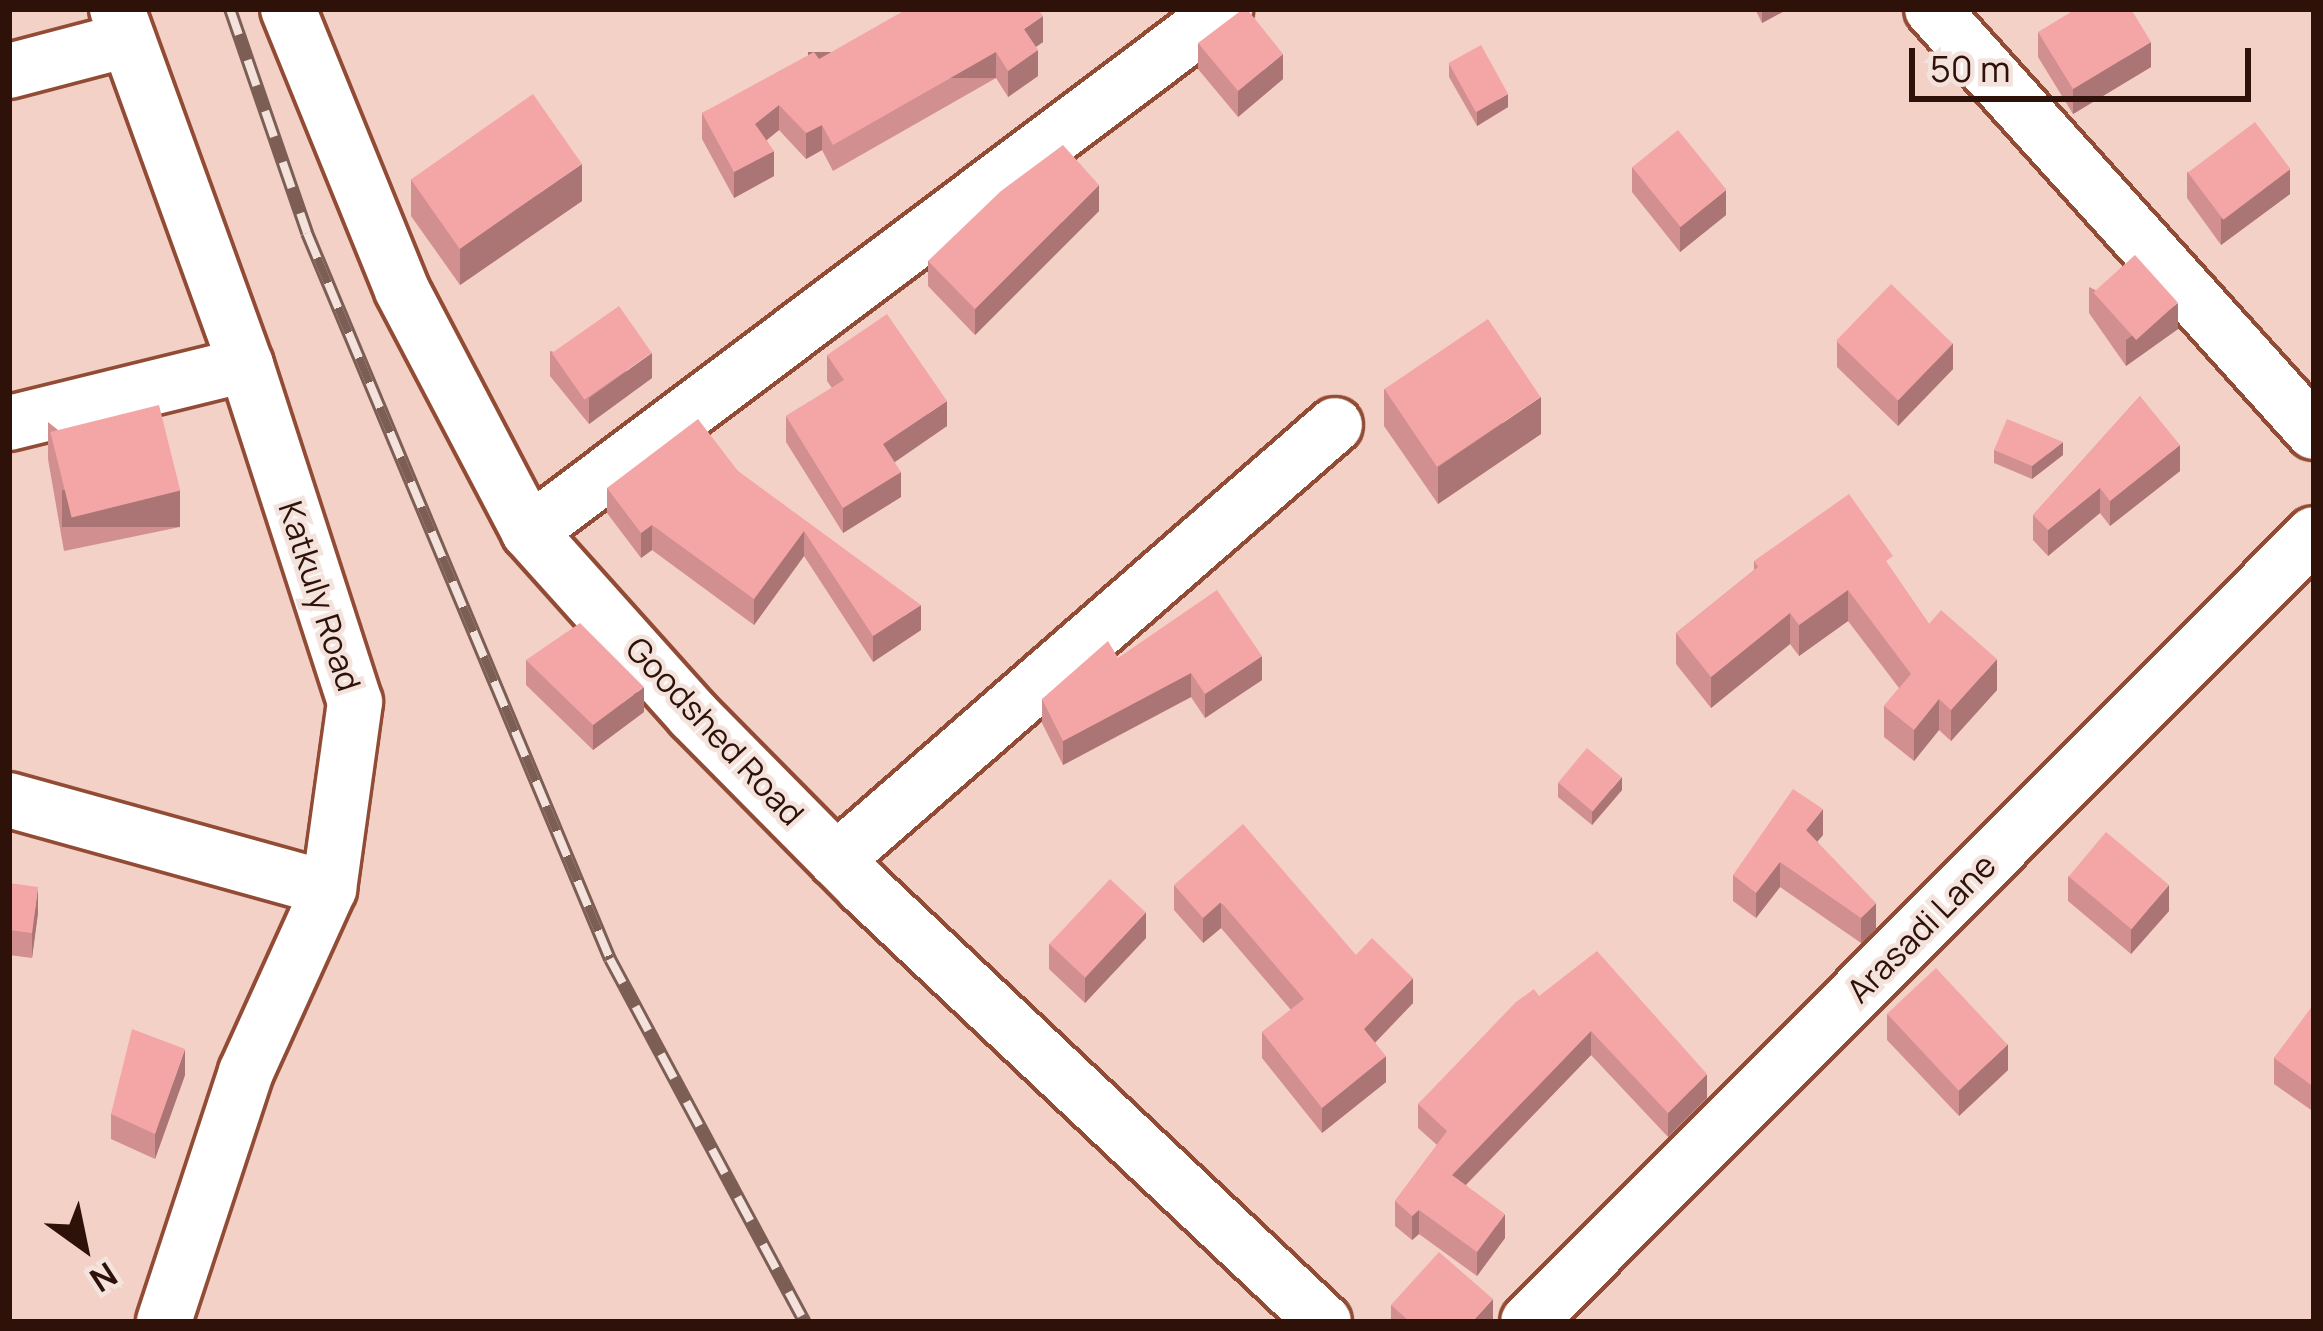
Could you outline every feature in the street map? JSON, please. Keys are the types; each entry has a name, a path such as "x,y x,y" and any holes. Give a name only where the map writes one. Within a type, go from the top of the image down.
{"street":[{"name":"Goodshed Road","path":"288,9 402,290 530,532 693,715 836,860 1324,1322"},
{"path":"530,532 1225,9"},
{"path":"1932,9 2314,432"},
{"path":"9,71 122,24"},
{"name":"Katkuly Road","path":"122,24 246,365 355,702 329,889 246,1072 164,1322"},
{"path":"9,423 246,365"},
{"path":"836,860 1335,425"},
{"name":"Arasadi Lane","path":"1528,1322 2314,534"},
{"path":"9,800 329,889"}],"building":[{"path":"907,9 1038,9 1043,16 1024,29 1038,50 1008,71 996,52 833,145 822,125 806,133 779,105 755,124 774,151 734,172 702,113 814,52 819,59"},
{"path":"1243,9 1283,54 1238,91 1198,43"},
{"path":"2076,9 2131,9 2151,42 2073,89 2038,32"},
{"path":"1481,45 1508,94 1476,112 1449,63"},
{"path":"533,94 582,164 460,249 411,179"},
{"path":"2255,122 2291,169 2223,220 2188,173"},
{"path":"1678,130 1726,190 1681,227 1632,167"},
{"path":"1063,145 1099,185 975,309 928,261 1001,191"},
{"path":"2135,255 2178,303 2136,340 2093,292"},
{"path":"1891,284 1953,344 1898,401 1836,341"},
{"path":"619,306 652,353 585,400 552,353"},
{"path":"887,314 947,401 883,444 901,472 843,508 786,416 844,380 827,355"},
{"path":"1488,319 1541,397 1437,467 1384,389"},
{"path":"2140,396 2180,445 2110,501 2100,488 2048,530 2033,515"},
{"path":"159,405 180,490 72,517 50,432"},
{"path":"698,419 738,471 921,605 873,636 804,531 754,599 652,525 641,533 607,488"},
{"path":"2007,419 2063,442 2032,466 1994,450"},
{"path":"1849,494 1893,556 1886,561 1929,624 1941,610 1997,659 1951,710 1939,699 1914,730 1884,706 1911,674 1848,590 1799,625 1790,613 1711,677 1676,633 1758,567 1754,561"},
{"path":"1217,590 1262,656 1205,694 1191,673 1063,741 1042,699 1108,641 1118,658"},
{"path":"580,623 644,687 593,725 526,660"},
{"path":"1587,748 1621,777 1593,811 1558,782"},
{"path":"1793,789 1823,809 1806,830 1876,903 1861,918 1780,862 1756,893 1733,875"},
{"path":"1243,824 1356,955 1372,938 1413,978 1364,1029 1386,1056 1322,1108 1262,1032 1304,999 1221,902 1203,918 1174,885"},
{"path":"2106,832 2169,885 2132,929 2069,876"},
{"path":"1110,879 1146,912 1085,978 1049,944"},
{"path":"9,883 38,887 32,933 9,930"},
{"path":"1597,951 1707,1074 1668,1113 1591,1031 1452,1175 1505,1214 1477,1252 1419,1210 1412,1216 1395,1201 1447,1131 1418,1104 1516,1002 1534,989 1539,996"},
{"path":"1936,968 2008,1045 1959,1090 1887,1014"},
{"path":"2314,1006 2314,1087 2274,1058"},
{"path":"132,1029 185,1049 155,1134 111,1114"},
{"path":"1439,1252 1493,1299 1472,1322 1410,1322 1391,1305"}],"railway":[{"path":"230,9 307,233 610,959 805,1322"}]}
